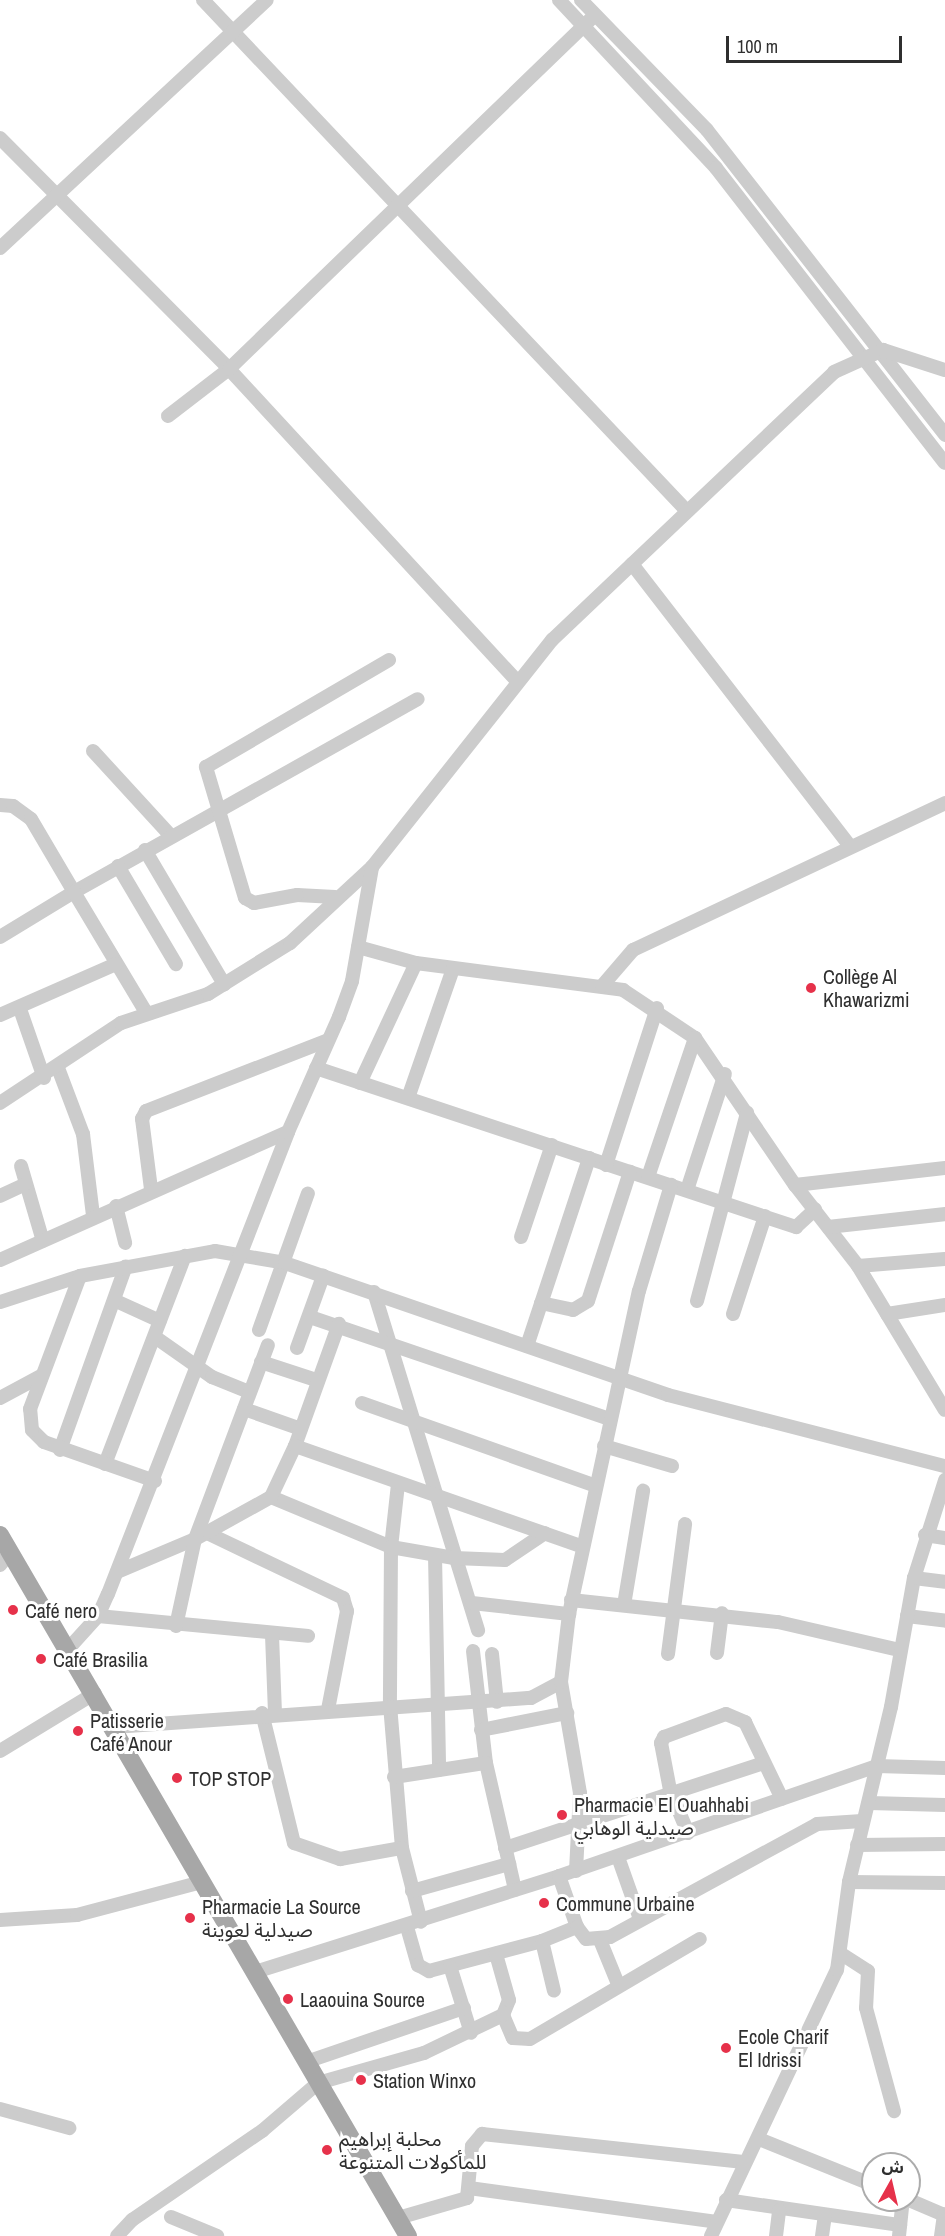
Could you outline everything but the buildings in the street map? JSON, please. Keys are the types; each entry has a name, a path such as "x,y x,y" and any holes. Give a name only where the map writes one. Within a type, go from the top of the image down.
{"main road":[{"path":"0,1535 5,1559 69,1648 408,2236"}],"street":[{"path":"203,0 685,509"},
{"path":"0,248 267,0"},
{"path":"559,0 716,168 945,463"},
{"path":"581,0 706,130 883,350 945,435"},
{"path":"168,416 230,369 401,207 595,15"},
{"path":"0,138 230,369 516,680"},
{"path":"0,1103 44,1078 121,1023 224,984 272,957 335,897 372,867 449,776 516,680 685,509 834,372 863,355 883,350 945,370"},
{"path":"632,564 850,846"},
{"path":"335,897 307,894 254,903 245,898 204,776 210,760 389,660"},
{"path":"0,937 170,835 216,812 418,699"},
{"path":"93,751 170,835"},
{"path":"602,986 633,950 945,803"},
{"path":"0,805 13,806 31,819 147,1014"},
{"path":"145,850 224,984"},
{"path":"118,866 176,964"},
{"path":"69,1648 98,1616 117,1572 288,1132 352,981 372,867"},
{"path":"358,947 416,963 453,969 602,986 657,1008 695,1038 725,1074 747,1113 795,1185 858,1266 945,1410"},
{"path":"360,1083 416,963"},
{"path":"0,1015 20,1009 116,964"},
{"path":"408,1098 453,969"},
{"path":"606,1164 657,1008"},
{"path":"20,1009 44,1078"},
{"path":"648,1177 695,1038"},
{"path":"151,1189 142,1119 146,1111 328,1040"},
{"path":"58,1068 83,1134 93,1216"},
{"path":"316,1068 796,1227 814,1209"},
{"path":"687,1190 725,1074"},
{"path":"697,1301 726,1204 747,1113"},
{"path":"0,1260 151,1189 288,1132"},
{"path":"521,1237 552,1145"},
{"path":"527,1346 589,1158"},
{"path":"21,1166 24,1185 43,1241"},
{"path":"795,1185 945,1168"},
{"path":"541,1304 573,1311 588,1301 630,1172"},
{"path":"0,1196 24,1185"},
{"path":"576,1871 580,1793 561,1682 569,1614 581,1546 609,1419 671,1185"},
{"path":"259,1330 285,1263 308,1193"},
{"path":"116,1206 125,1243"},
{"path":"828,1227 945,1214"},
{"path":"733,1314 765,1216"},
{"path":"0,1302 80,1276 126,1266 185,1256 241,1253 285,1263 374,1292 619,1378 736,1415 945,1466"},
{"path":"105,1464 185,1256"},
{"path":"858,1266 945,1258"},
{"path":"60,1450 116,1301 126,1266"},
{"path":"80,1276 41,1376 30,1422 37,1438 60,1450 154,1481"},
{"path":"297,1348 323,1276"},
{"path":"374,1292 419,1424 454,1558 472,1604 478,1630"},
{"path":"116,1301 160,1321"},
{"path":"886,1314 945,1305"},
{"path":"310,1317 389,1341 609,1419"},
{"path":"117,1572 201,1536 271,1497 296,1446 316,1380 339,1324"},
{"path":"154,1337 196,1365 249,1392"},
{"path":"176,1626 201,1536 249,1392 268,1345"},
{"path":"261,1362 316,1380"},
{"path":"0,1398 41,1376"},
{"path":"362,1403 596,1486"},
{"path":"244,1408 301,1429"},
{"path":"296,1446 398,1484 581,1546"},
{"path":"604,1446 672,1466"},
{"path":"711,2236 744,2162 759,2139 825,2001 840,1953 849,1882 877,1766 914,1578 945,1480"},
{"path":"398,1484 391,1546 390,1705 394,1777 402,1848 421,1922"},
{"path":"624,1605 643,1491"},
{"path":"271,1497 391,1546 454,1558 505,1560 545,1533"},
{"path":"668,1653 685,1524"},
{"path":"926,1535 945,1538"},
{"path":"201,1536 343,1598 346,1611 328,1710"},
{"path":"435,1554 439,1770"},
{"path":"914,1578 945,1582"},
{"path":"572,1600 722,1613 822,1629 899,1650"},
{"path":"472,1604 569,1614"},
{"path":"717,1653 722,1613"},
{"path":"98,1616 176,1626 308,1636"},
{"path":"908,1616 945,1621"},
{"path":"273,1635 268,1713 294,1843 305,1851 340,1859 402,1848"},
{"path":"473,1651 486,1762 515,1890"},
{"path":"492,1654 497,1702"},
{"path":"114,1727 390,1705 497,1702 541,1696 561,1682"},
{"path":"0,1751 95,1693"},
{"path":"482,1730 567,1713"},
{"path":"688,1833 670,1790 660,1750 664,1737 726,1714 745,1722 782,1799"},
{"path":"394,1777 486,1762"},
{"path":"505,1848 670,1790 763,1763"},
{"path":"255,1972 406,1927 576,1871 877,1766 945,1768"},
{"path":"868,1803 945,1805"},
{"path":"559,1876 578,1927 586,1939 600,1940 817,1824 862,1821"},
{"path":"857,1845 945,1844"},
{"path":"618,1857 639,1919"},
{"path":"412,1891 509,1863"},
{"path":"0,1920 77,1915 202,1882"},
{"path":"849,1882 945,1883"},
{"path":"406,1927 422,1970 450,1966 496,1954 542,1941 578,1927"},
{"path":"496,1954 508,2000 503,2015 513,2038 530,2038 618,1984 700,1939"},
{"path":"600,1940 618,1984"},
{"path":"542,1941 554,1991"},
{"path":"840,1953 868,1971 866,2008 894,2110"},
{"path":"450,1966 471,2033"},
{"path":"306,2062 464,2008"},
{"path":"117,2236 132,2220 262,2131 318,2083 471,2033 503,2015"},
{"path":"0,2109 69,2128"},
{"path":"398,2218 459,2204 469,2188 472,2146 482,2134 744,2162"},
{"path":"759,2139 861,2180"},
{"path":"469,2188 717,2222"},
{"path":"726,2200 779,2210 825,2214 900,2230 902,2212"},
{"path":"921,2205 945,2215 941,2236"},
{"path":"776,2236 779,2210"},
{"path":"822,2236 825,2214"},
{"path":"171,2217 217,2236"},
{"path":"862,2236 864,2221"}],"place":[{"name":"Collège Al Khawarizmi","path":"811,988"},
{"name":"Café nero","path":"13,1610"},
{"name":"Café Brasilia","path":"41,1659"},
{"name":"Patisserie Café Anour","path":"78,1731"},
{"name":"TOP STOP","path":"177,1778"},
{"name":"Pharmacie El Ouahhabi صيدلية الوهابي","path":"562,1815"},
{"name":"Commune Urbaine","path":"544,1903"},
{"name":"Pharmacie La Source صيدلية لعوينة","path":"190,1918"},
{"name":"Laaouina Source","path":"288,1999"},
{"name":"Ecole Charif El Idrissi","path":"726,2048"},
{"name":"Station Winxo","path":"361,2080"},
{"name":"محلبة إبراهيم للمأكولات المتنوعة","path":"327,2150"}]}
